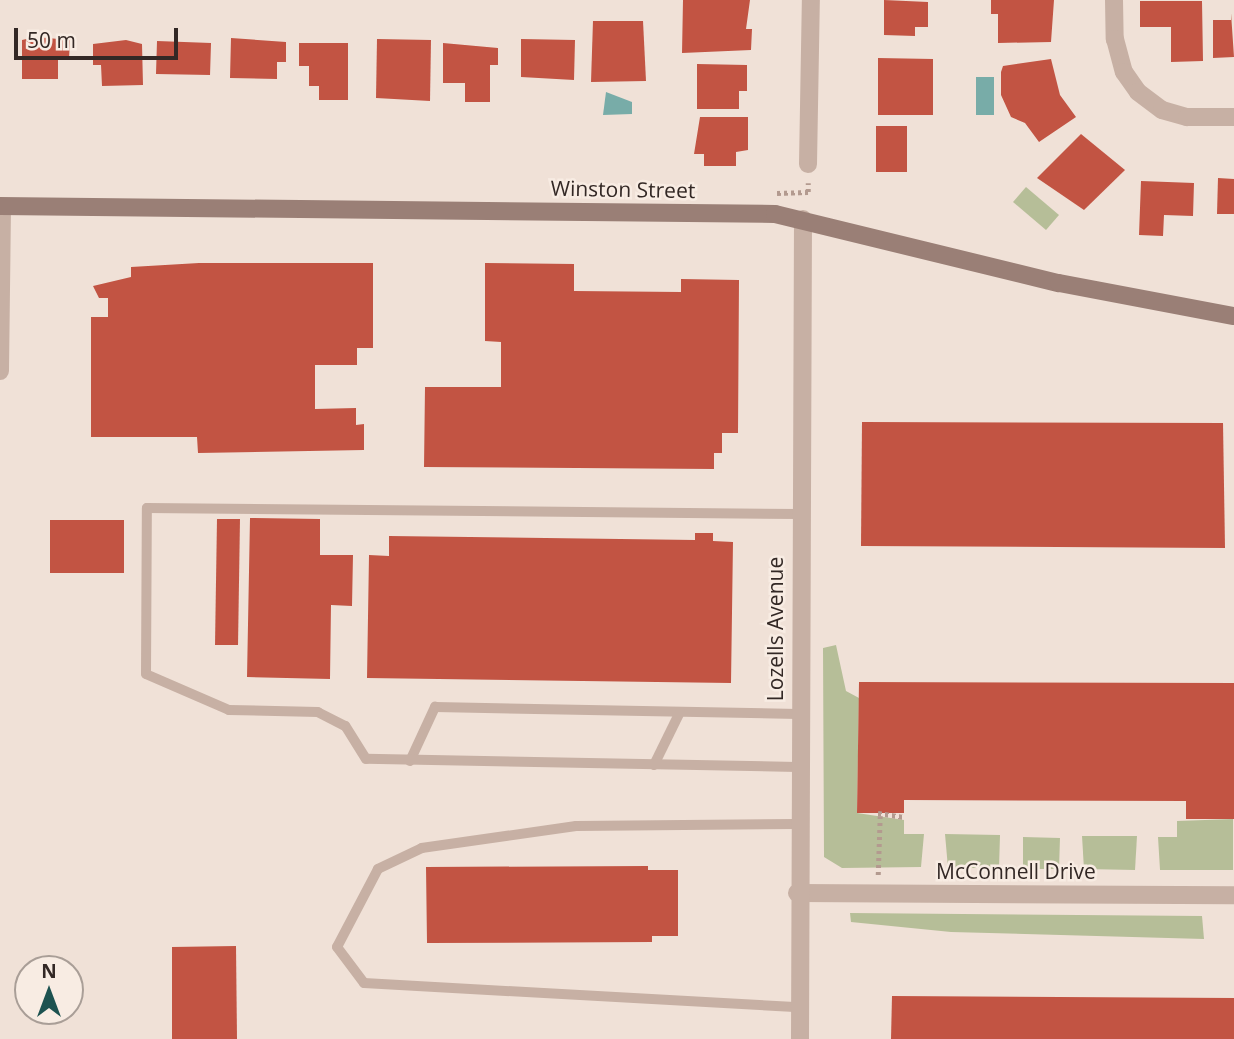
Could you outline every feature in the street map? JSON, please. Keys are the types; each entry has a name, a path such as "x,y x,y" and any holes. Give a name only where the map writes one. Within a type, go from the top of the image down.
{"street":[{"path":"808,164 811,0"},
{"path":"1114,0 1115,39 1124,72 1138,92 1162,110 1187,117 1234,117"},
{"path":"0,370 1,206"},
{"name":"Winston Street","path":"1,206 734,212 803,219 1059,283 1234,316"},
{"name":"Lozells Avenue","path":"800,1039 796,824 803,219"},
{"name":"McConnell Drive","path":"797,892 1234,895"}],"lane":[{"path":"797,767 366,759 345,726 318,712 229,710 146,674 147,508 798,514"},
{"path":"410,761 435,707 797,714"},
{"path":"654,765 680,712"},
{"path":"796,824 576,826 422,848 378,869 337,947 364,984 799,1007"}],"path":[{"path":"777,193 808,192 808,164"},
{"path":"877,893 879,815 904,817"}],"green space":[{"path":"1026,187 1059,215 1046,230 1013,202"},
{"path":"836,645 846,691 859,698 857,813 904,820 904,834 924,834 921,867 842,868 824,857 823,648"},
{"path":"1233,819 1233,870 1160,870 1158,837 1177,837 1177,821"},
{"path":"945,834 1000,835 999,868 948,868"},
{"path":"1082,836 1137,836 1135,870 1084,869"},
{"path":"1023,837 1060,838 1059,869 1023,869"},
{"path":"850,913 1202,916 1204,939 951,932 851,922"}],"water":[{"path":"976,77 994,77 994,115 976,115"},
{"path":"606,92 632,102 632,114 603,115"}],"building":[{"path":"683,0 750,0 746,29 752,29 751,50 682,53"},
{"path":"884,0 928,2 928,27 915,27 915,36 884,35"},
{"path":"991,0 1054,0 1051,42 998,43 998,14 991,14"},
{"path":"1140,1 1202,1 1203,61 1171,62 1171,27 1140,27"},
{"path":"1231,13 1234,57 1213,58 1213,20 1231,20"},
{"path":"593,21 643,21 646,81 591,82"},
{"path":"36,37 70,40 69,59 58,59 58,79 22,79 22,40"},
{"path":"231,38 286,42 286,62 277,62 277,79 230,78"},
{"path":"377,39 431,40 430,101 376,98"},
{"path":"521,39 575,40 574,80 521,77"},
{"path":"126,40 142,44 143,85 102,86 101,65 93,65 93,44"},
{"path":"157,41 211,43 210,75 156,74"},
{"path":"299,43 348,43 348,100 319,100 319,86 309,86 309,66 299,66"},
{"path":"443,43 498,48 498,65 490,65 490,102 465,102 465,83 443,83"},
{"path":"878,58 933,59 933,115 878,115"},
{"path":"1051,59 1060,95 1076,117 1039,142 1025,123 1011,117 1001,95 1001,72 1003,66"},
{"path":"697,64 747,65 747,91 739,91 739,109 697,109"},
{"path":"700,117 748,117 748,150 736,152 736,166 704,166 704,154 694,154"},
{"path":"876,126 907,126 907,172 876,172"},
{"path":"1081,134 1125,170 1084,210 1037,178"},
{"path":"1218,178 1234,179 1234,214 1217,214"},
{"path":"1141,181 1194,183 1193,216 1164,215 1163,236 1139,235"},
{"path":"199,263 373,263 373,348 357,348 357,365 315,365 315,409 356,408 356,425 364,424 364,450 198,453 197,437 91,437 91,317 108,317 108,298 99,298 93,286 131,277 131,267"},
{"path":"485,263 574,264 574,291 681,292 681,279 739,280 738,433 722,433 722,453 714,453 714,469 424,467 425,387 501,387 501,342 485,341"},
{"path":"862,422 1223,423 1225,548 861,546"},
{"path":"250,518 320,519 320,555 353,555 352,606 331,605 330,679 247,677"},
{"path":"217,519 240,519 238,645 215,645"},
{"path":"50,520 124,520 124,573 50,573"},
{"path":"695,533 713,533 713,541 733,542 731,683 367,678 369,555 389,556 389,536 695,540"},
{"path":"859,682 1234,683 1234,819 1186,819 1186,801 904,800 904,813 857,813"},
{"path":"648,866 648,870 678,870 678,936 652,936 652,942 427,943 426,867"},
{"path":"236,946 237,1039 172,1039 172,947"},
{"path":"892,996 1234,998 1234,1039 891,1039"}]}
